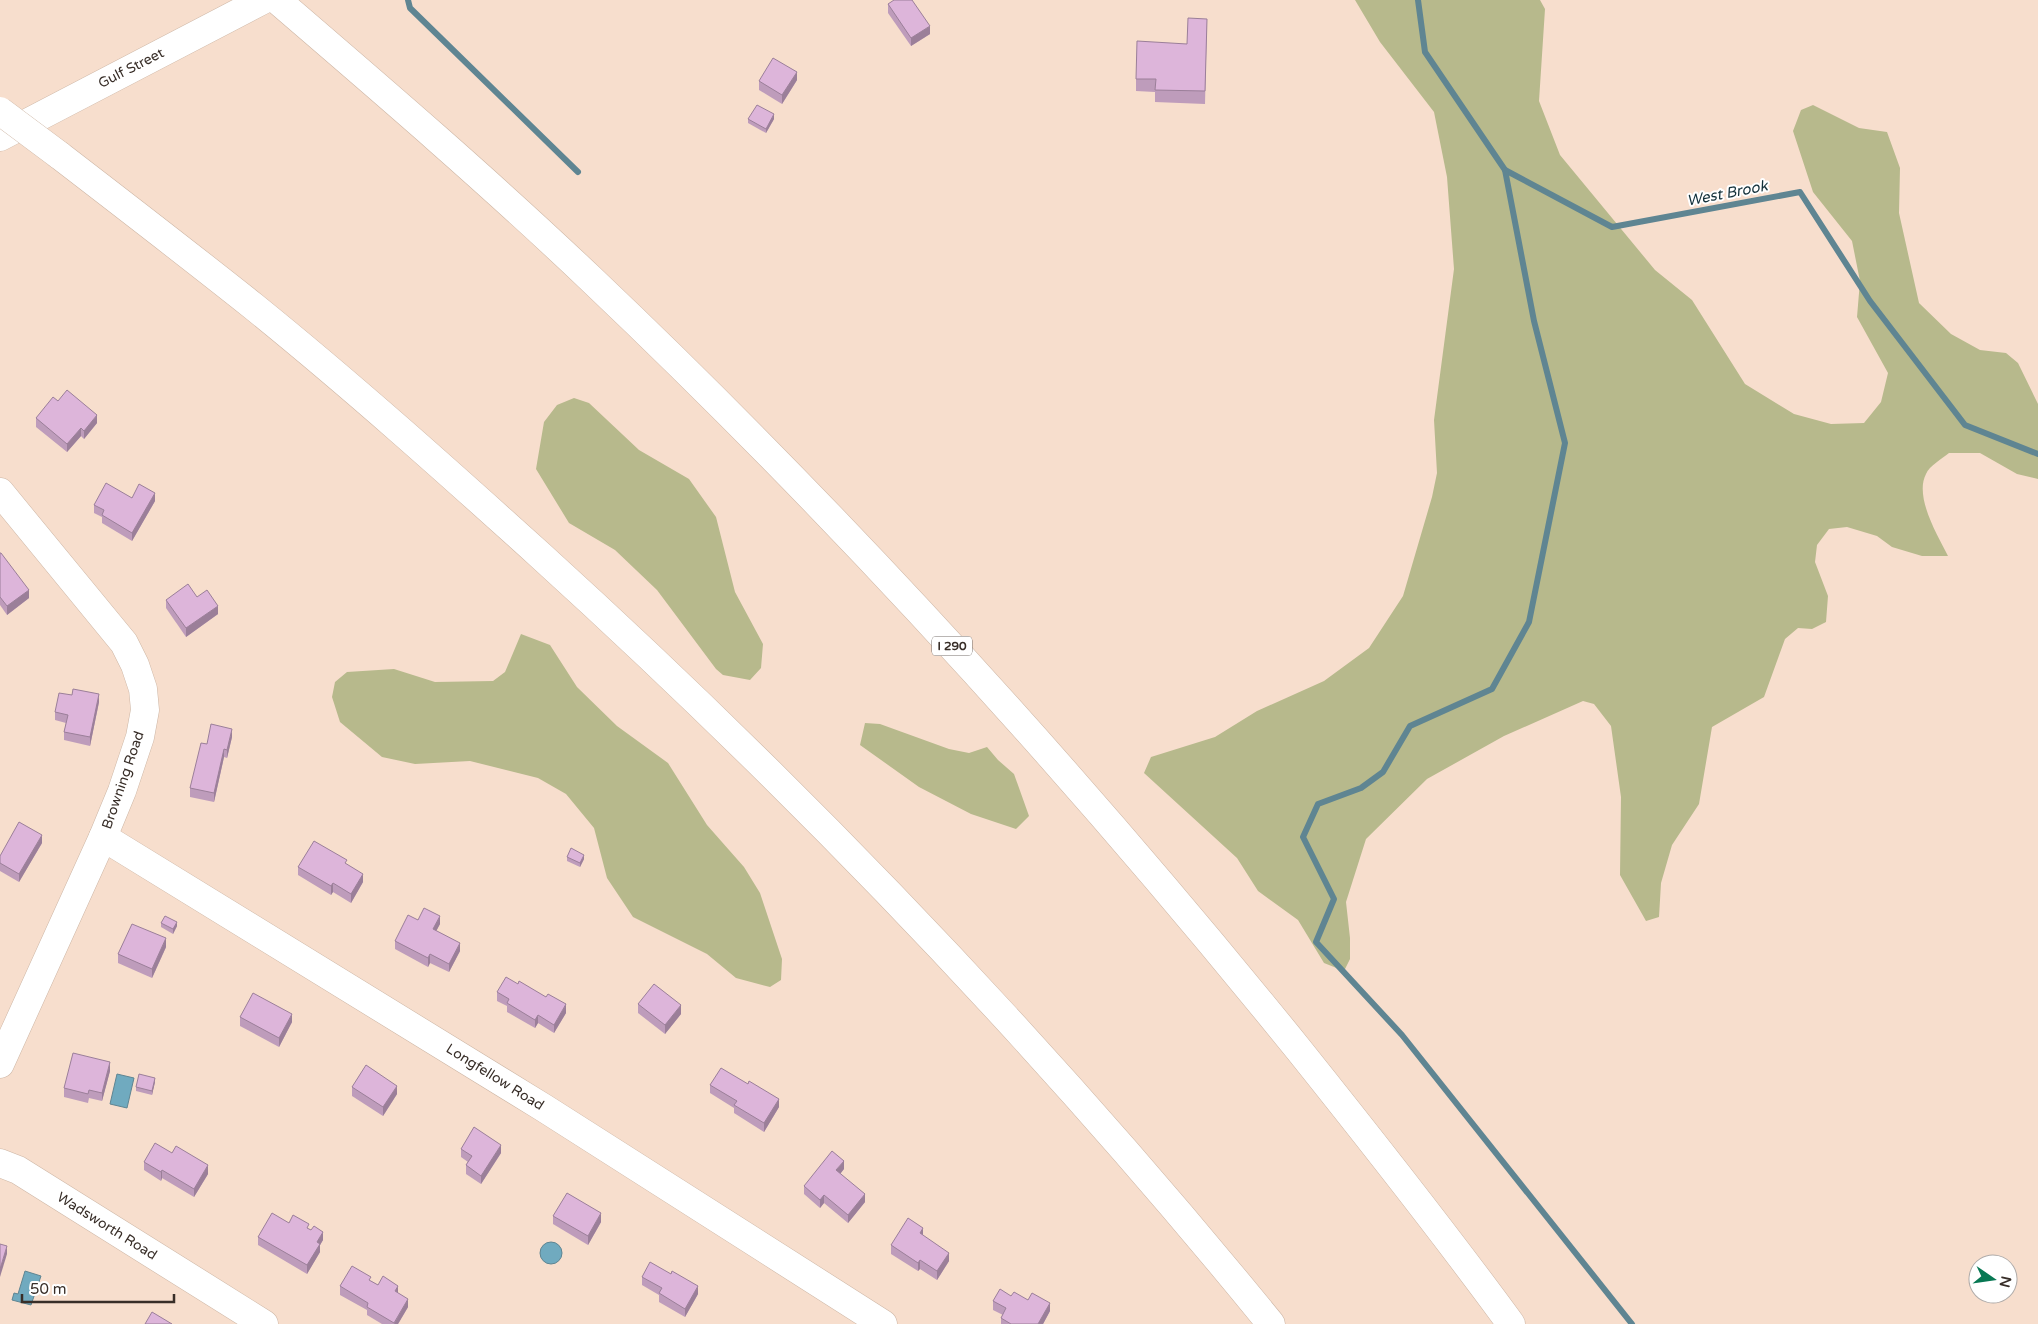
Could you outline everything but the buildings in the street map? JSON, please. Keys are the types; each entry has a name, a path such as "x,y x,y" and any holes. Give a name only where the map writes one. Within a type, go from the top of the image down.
{"main road":[{"name":"Gulf Street","path":"0,137 263,0"},
{"name":"I 290","path":"277,0 420,123 591,278 839,525 917,608 1082,791 1218,950 1411,1191 1511,1324"},
{"path":"0,111 256,309 372,405 616,624 725,728 853,856 1015,1028 1097,1119 1271,1324"},
{"name":"Browning Road","path":"0,492 118,634 135,665 143,689 144,710 140,737 122,791 0,1064"},
{"name":"Longfellow Road","path":"103,837 544,1108 883,1324"},
{"name":"Wadsworth Road","path":"0,1163 26,1175 264,1324"}],"green space":[{"path":"1355,0 1540,0 1545,9 1539,101 1560,155 1655,270 1692,300 1745,384 1794,414 1831,424 1864,423 1881,402 1888,373 1857,317 1860,281 1852,241 1813,192 1793,131 1801,110 1813,105 1859,128 1887,132 1900,168 1899,213 1919,303 1951,334 1980,350 2006,353 2018,363 2038,404 2038,479 2017,474 1980,453 1949,453 1933,465 1926,474 1923,483 1923,494 1933,527 1948,556 1922,556 1892,547 1877,536 1847,527 1829,529 1817,545 1815,562 1828,596 1826,622 1812,629 1798,628 1785,639 1764,697 1712,727 1699,804 1672,845 1661,883 1659,917 1646,921 1620,875 1621,797 1611,726 1594,704 1583,701 1504,736 1427,779 1366,839 1346,902 1350,959 1344,971 1324,963 1298,920 1258,891 1237,858 1144,773 1151,757 1215,737 1257,711 1324,681 1369,648 1403,596 1432,497 1437,473 1434,420 1454,269 1447,177 1434,112 1380,42"},
{"path":"574,398 589,403 639,450 689,479 716,517 735,592 763,644 761,668 750,680 723,675 716,669 657,590 615,550 569,523 536,469 544,422 557,405"},
{"path":"521,634 550,645 577,687 617,726 668,763 707,825 744,867 760,893 782,959 781,980 770,987 736,978 707,954 633,917 607,878 594,828 566,794 538,778 470,761 415,764 382,757 340,722 332,697 335,682 347,672 394,669 435,682 493,681 505,672"},
{"path":"865,723 880,724 949,749 969,753 987,747 1014,774 1029,816 1016,829 971,814 919,787 860,745"}],"water":[{"path":"117,1074 134,1078 127,1108 110,1104"},
{"path":"551,1242 559,1245 562,1253 559,1261 551,1264 543,1261 540,1253 543,1245"},
{"path":"25,1271 41,1276 31,1305 12,1300 14,1293 18,1294"}],"waterway":[{"path":"408,0 410,8 578,172"},
{"name":"West Brook","path":"1418,0 1425,52 1505,170 1612,227 1800,192 1870,301 1965,425 2038,454"},
{"path":"1505,170 1534,321 1565,443 1529,622 1492,689 1410,726 1383,772 1361,788 1318,804 1303,837 1334,899 1316,942 1402,1035 1632,1324"}]}
